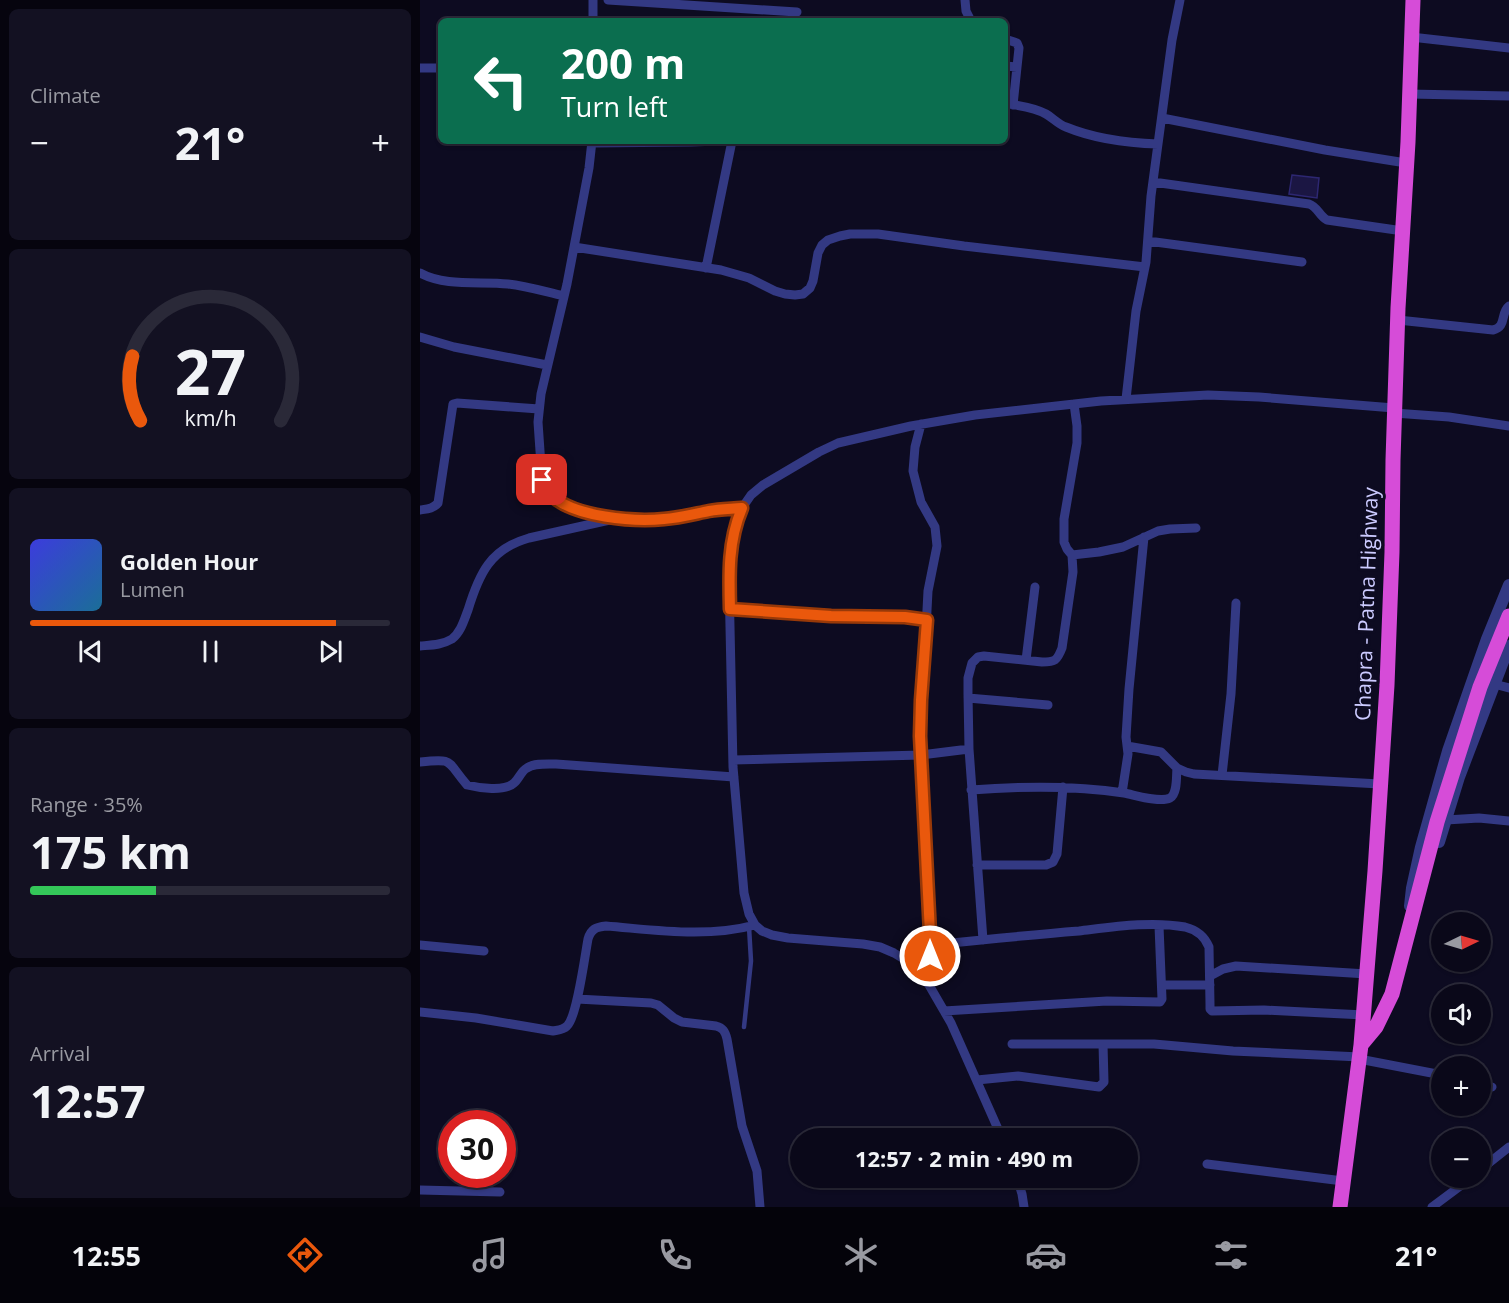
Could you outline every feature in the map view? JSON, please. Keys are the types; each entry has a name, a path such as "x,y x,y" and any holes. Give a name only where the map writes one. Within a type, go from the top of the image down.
{"highway":[{"name":"Chapra - Patna Highway","path":"1340,1207 1364,1015 1390,626 1394,411 1413,0"},
{"path":"1360,1054 1392,994 1437,822 1480,687 1509,616"}],"street":[{"path":"593,0 593,18"},
{"path":"608,0 797,12"},
{"path":"965,0 970,18"},
{"path":"1126,399 1134,330 1145,267 1153,183 1172,40 1180,0"},
{"path":"1411,37 1509,48"},
{"path":"1008,40 1017,43 1019,48 1009,104 1037,110 1059,124 1079,132 1115,140 1158,144"},
{"path":"1008,66 1017,67"},
{"path":"420,68 438,68"},
{"path":"1409,94 1509,96"},
{"path":"1162,118 1325,150 1406,163"},
{"path":"592,144 590,168 574,247 541,394 539,409 540,471 545,488 554,498 568,505 593,514 619,518 651,520 742,508"},
{"path":"706,268 731,144"},
{"path":"1153,183 1309,204 1314,206 1321,217 1327,220 1403,231"},
{"path":"574,247 734,273 775,291 795,295 803,294 810,288 822,245 840,236 865,233 1145,267"},
{"path":"1148,241 1302,262"},
{"path":"420,273 439,279 517,285 564,296"},
{"path":"1398,320 1493,330 1499,329 1503,324 1505,310 1509,306"},
{"path":"420,337 454,347 547,365"},
{"path":"752,926 744,893 733,760 731,544 735,524 742,508 763,485 838,443 884,431 975,415 1126,399 1235,396 1449,417 1509,426"},
{"path":"420,510 429,509 438,503 453,404 539,409"},
{"path":"983,940 969,749 970,669 978,657 984,656 1051,662 1058,658 1062,648 1073,572 1072,555 1064,542 1064,526 1076,458 1077,426 1074,404"},
{"path":"921,424 915,447 913,471 921,502 937,534 937,546 928,591 920,717 931,945 929,985"},
{"path":"420,646 446,642 457,634 479,578 491,559 501,551 529,538 619,518"},
{"path":"1072,555 1123,547 1158,531 1196,528"},
{"path":"1122,793 1128,754 1126,737 1129,689 1144,537"},
{"path":"1407,940 1412,888 1448,751 1487,639 1509,585"},
{"path":"1026,660 1035,587"},
{"path":"1222,775 1231,694 1236,603"},
{"path":"730,609 831,616 897,616 927,620"},
{"path":"1407,940 1425,891 1459,777 1509,646"},
{"path":"1494,684 1509,688"},
{"path":"968,698 1048,705"},
{"path":"1127,746 1161,752 1177,768 1194,774 1380,784"},
{"path":"733,760 921,755 969,749"},
{"path":"420,762 447,761 458,771 467,785 486,789 512,786 527,767 556,764 734,777"},
{"path":"971,789 1063,787 1166,799 1175,793 1177,768"},
{"path":"977,865 1046,865 1053,862 1056,855 1063,787"},
{"path":"1446,820 1479,818 1509,821"},
{"path":"420,1012 559,1030 571,1021 588,939 591,930 596,927 702,933 723,932 752,926 762,932 788,938 880,947 912,964 929,985 951,1023 998,1128"},
{"path":"944,1011 1107,1001 1159,1002 1162,1000 1160,926"},
{"path":"931,945 1115,927 1185,927 1195,930 1209,947 1211,1010 1364,1015"},
{"path":"420,945 484,951"},
{"path":"1162,985 1210,980 1223,969 1236,966 1367,975"},
{"path":"577,999 651,1003 658,1005 682,1022 716,1026 724,1030 742,1126 757,1171 760,1207"},
{"path":"1012,1044 1154,1044 1233,1051 1360,1054 1431,1072"},
{"path":"977,1080 1018,1076 1100,1087 1104,1082 1103,1044"},
{"path":"1491,1161 1509,1147"},
{"path":"1207,1164 1343,1181"},
{"path":"1020,1188 1024,1207"},
{"path":"1432,1207 1458,1188"},
{"path":"420,1190 500,1192"}],"lane":[{"path":"744,1027 752,926"}],"building":[{"path":"1292,175 1319,178 1317,198 1289,194"}],"route":[{"path":"542,480 549,493 561,502 580,510 609,517 651,520 742,508 735,524 731,544 730,609 831,616 871,615 927,620 920,736 930,956"}]}
